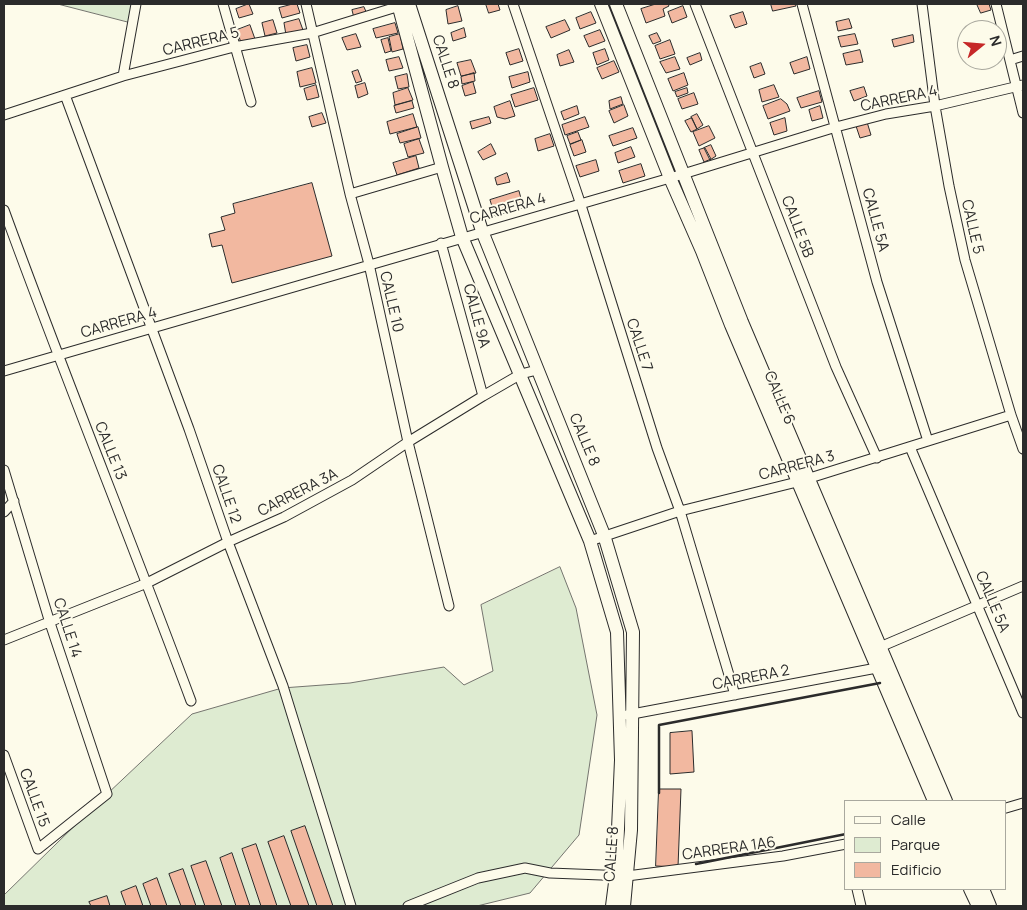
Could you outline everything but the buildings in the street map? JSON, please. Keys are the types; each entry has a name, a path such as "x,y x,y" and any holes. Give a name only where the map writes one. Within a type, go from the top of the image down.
{"street":[{"path":"123,76 136,4"},
{"path":"223,4 251,102"},
{"name":"CALLE 10","path":"306,4 408,442 449,606"},
{"name":"CARRERA 5","path":"4,115 123,76 234,47 312,33 403,4"},
{"name":"CALLE 8","path":"403,4 442,167 462,237 522,374 590,541 618,632 624,906"},
{"name":"CALLE 8","path":"403,4 482,231 536,370 604,535 633,632 634,715 631,830 622,875 612,906"},
{"name":"CALLE 7","path":"513,4 580,202 657,448 680,510 735,695"},
{"name":"CALLE 6","path":"601,4 683,174 736,324"},
{"name":"CALLE 6","path":"616,4 653,114 670,178 736,324 803,480 882,667 934,800"},
{"name":"CALLE 5B","path":"695,4 836,367 877,458"},
{"name":"CALLE 5A","path":"802,4 877,282 928,441"},
{"name":"CALLE 5","path":"922,4 934,106 965,260 1023,449"},
{"path":"997,4 1010,60 1020,86 1023,113"},
{"path":"1010,60 1023,56"},
{"name":"CARRERA 4","path":"4,371 836,128 886,114 934,106 1020,86"},
{"name":"CALLE 12","path":"65,94 189,428 228,542 283,686 351,906"},
{"path":"350,194 442,167"},
{"name":"CALLE 13","path":"4,210 57,355 147,583 191,701"},
{"name":"CALLE 9A","path":"441,243 483,396"},
{"name":"CARRERA 3A","path":"4,640 147,583 228,542 284,517 352,480 408,442 483,396 522,374 536,370"},
{"name":"CARRERA 3","path":"590,541 680,510 803,480 1011,415"},
{"name":"CALLE 5A","path":"910,447 1023,713"},
{"name":"CALLE 14","path":"4,470 50,623 107,794 38,849"},
{"name":"CALLE 6","path":"803,480 880,647 882,667 946,800"},
{"path":"4,512 14,501"},
{"path":"880,647 1023,586"},
{"name":"CARRERA 2","path":"619,716 634,715 882,667"},
{"name":"CALLE 15","path":"4,755 38,849"},
{"path":"1007,808 1023,803"},
{"name":"CARRERA 1A6","path":"408,906 478,878 525,868 550,873 622,875 774,857 844,845"},
{"path":"856,890 861,906"},
{"path":"970,890 978,906"},
{"path":"983,890 990,906"}],"green space":[{"path":"58,4 134,4 129,22"},
{"path":"560,567 576,608 597,715 579,835 530,893 477,906 4,906 4,895 192,714 282,688 350,683 444,667 464,685 493,671 481,605"}],"wall":[{"path":"659,793 659,725 880,683"},
{"path":"696,864 844,834"}]}
